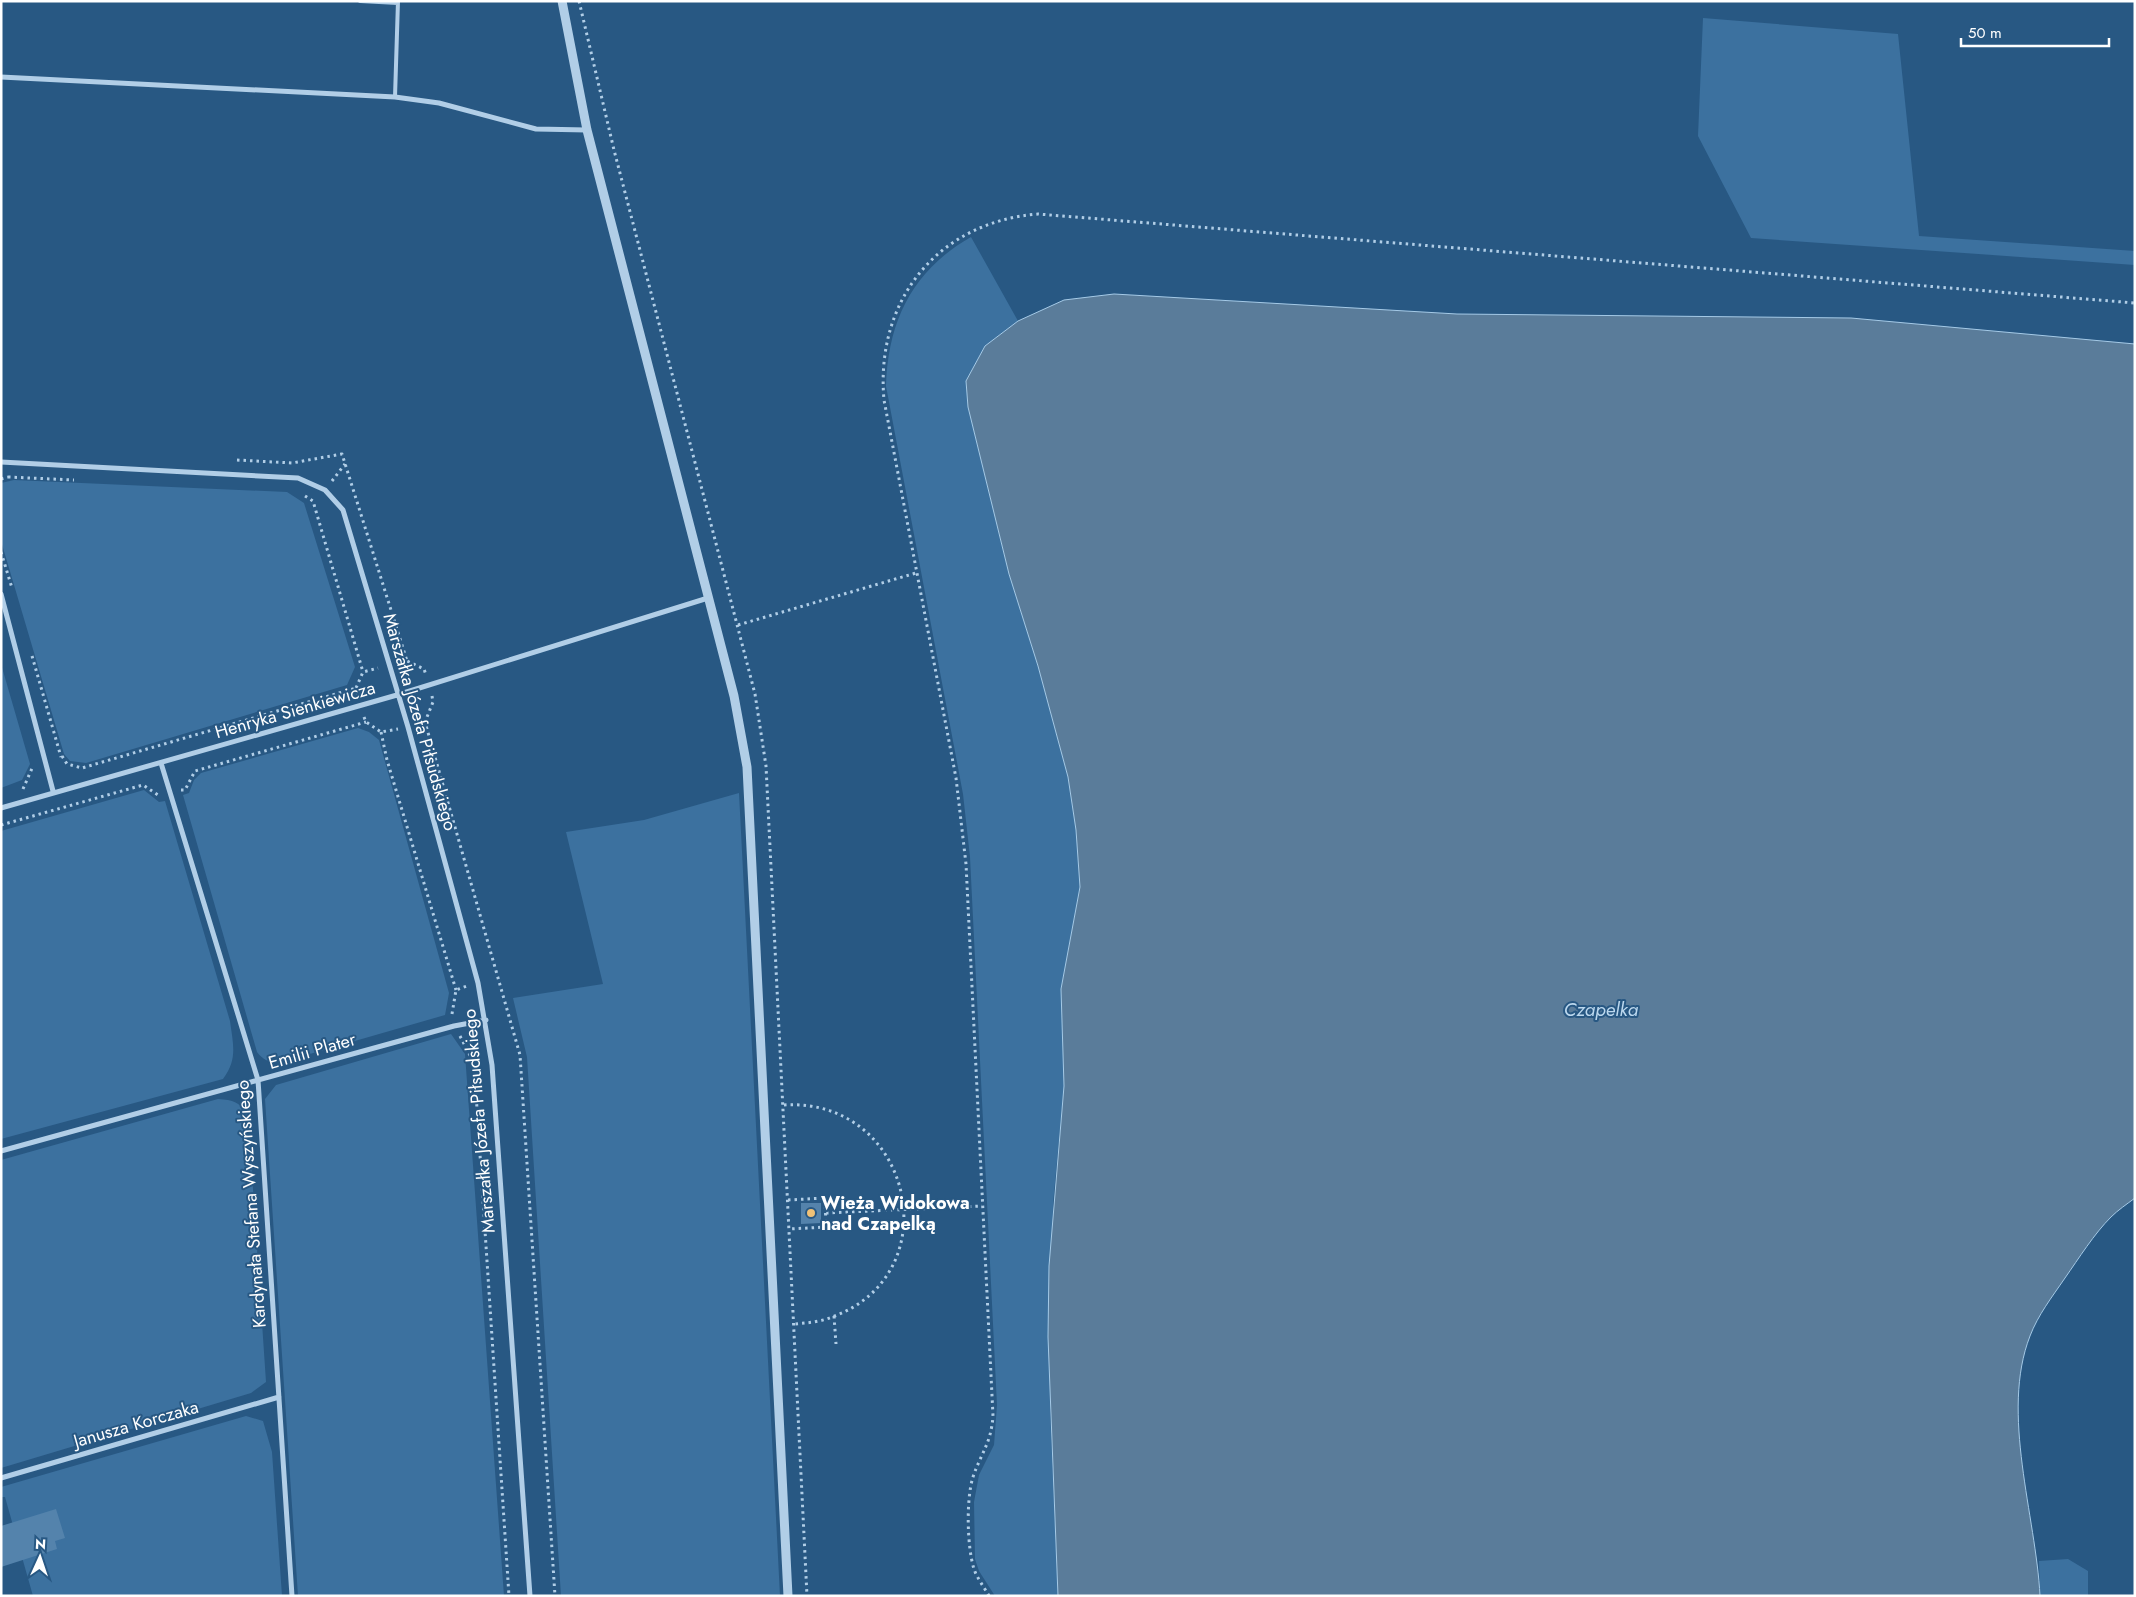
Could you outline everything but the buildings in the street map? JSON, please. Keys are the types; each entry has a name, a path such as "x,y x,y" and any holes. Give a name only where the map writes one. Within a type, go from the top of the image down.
{"street":[{"path":"562,1 587,130 734,696 747,767 788,1596"},
{"path":"1,77 395,97 439,103 536,129 587,130"},
{"name":"Marszałka Józefa Piłsudskiego","path":"1,462 298,478 325,490 343,510 478,983 486,1020 492,1075 530,1596"},
{"path":"1,594 53,792"},
{"name":"Henryka Sienkiewicza","path":"1,808 397,695 708,598"},
{"name":"Kardynała Stefana Wyszyńskiego","path":"161,763 258,1080 292,1596"},
{"name":"Emilii Plater","path":"1,1152 454,1026 486,1020"},
{"name":"Janusza Korczaka","path":"1,1478 279,1397"}],"lane":[{"path":"360,1 398,2 395,97"}],"path":[{"path":"989,1596 974,1570 971,1555 969,1494 973,1476 992,1434 993,1416 964,846 954,768 884,400 882,371 887,335 903,295 937,255 979,228 1018,216 1048,215 2135,303"},
{"path":"233,460 292,463 342,454 407,661"},
{"path":"8,477 78,480"},
{"path":"301,494 313,501 363,672"},
{"path":"738,625 916,573"},
{"path":"62,756 67,764 82,768 356,688"},
{"path":"1,825 143,785 158,796 185,790 196,771 366,722"},
{"path":"381,732 387,760 456,990 452,1008 454,1026 474,1063 509,1596"},
{"path":"456,990 499,977"},
{"path":"784,1105 825,1109 840,1114 867,1132 888,1156 896,1171 901,1186 904,1210 903,1235 884,1279 861,1302 834,1316 794,1324"},
{"path":"788,1200 825,1198 826,1213 826,1227 789,1229"},
{"path":"826,1213 982,1206"},
{"path":"834,1316 836,1344"}],"shaded area":[{"path":"1703,18 1898,34 1919,236 2135,251 2135,265 1751,238 1698,136"},
{"path":"971,237 1018,321 985,346 966,381 968,407 1009,574 1038,666 1068,777 1076,830 1080,887 1061,989 1064,1086 1053,1204 1050,1408 1058,1596 995,1596 979,1571 975,1559 974,1502 979,1475 994,1445 997,1405 970,857 963,794 886,386 892,340 898,319 908,299 919,281 934,265 951,250"},
{"path":"14,480 287,492 304,503 355,667 347,685 86,763 70,761 64,754 1,541 1,483"},
{"path":"1,664 30,764 22,780 1,788"},
{"path":"358,728 369,732 379,740 449,993 445,1015 282,1062 271,1062 262,1058 257,1052 183,795 189,793 194,780 201,773"},
{"path":"144,790 159,802 165,801 230,1021 233,1051 231,1065 223,1079 1,1139 1,831"},
{"path":"739,793 780,1596 561,1596 527,1057 513,998 603,984 566,832 644,820"},
{"path":"451,1034 465,1054 504,1596 298,1596 265,1099 276,1085"},
{"path":"218,1099 236,1102 248,1115 266,1382 251,1393 1,1468 1,1160"},
{"path":"246,1416 263,1421 272,1452 282,1596 33,1596 5,1497 1,1497 1,1487"},
{"path":"2068,1559 2088,1571 2088,1596 2040,1596 2039,1561"}],"water":[{"name":"Czapelka","path":"1114,294 1457,314 1851,318 2135,344 2135,1198 2114,1214 2099,1231 2050,1299 2033,1328 2022,1366 2018,1398 2019,1431 2040,1596 1058,1596 1048,1337 1049,1266 1064,1086 1061,989 1080,887 1076,830 1068,777 1038,666 1009,574 968,407 966,381 985,346 1018,321 1064,300"}],"place":[{"name":"Wieża Widokowa nad Czapelką","path":"811,1213"}]}
